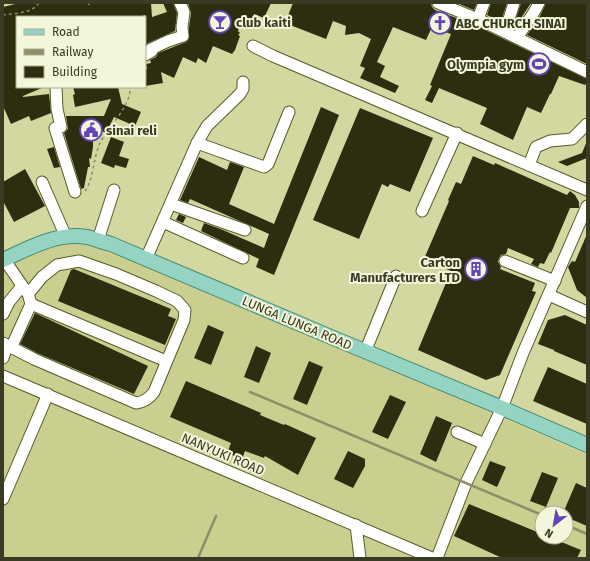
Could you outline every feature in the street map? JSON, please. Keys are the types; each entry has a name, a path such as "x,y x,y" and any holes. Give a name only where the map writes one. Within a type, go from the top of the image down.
{"main road":[{"name":"LUNGA LUNGA ROAD","path":"4,260 45,241 66,236 86,237 111,244 587,445"}],"street":[{"path":"146,54 152,51 151,49 183,36 182,27 184,12 180,3"},
{"path":"438,3 478,19 587,72"},
{"path":"478,19 484,3"},
{"path":"505,32 514,3"},
{"path":"517,38 525,24 535,12 539,3"},
{"path":"253,46 273,56 457,133 587,190"},
{"path":"146,259 197,143 207,126 240,94 243,89 243,82"},
{"path":"56,88 57,109 61,127 55,128 69,175 76,192"},
{"path":"197,143 264,168 268,164 288,112"},
{"path":"529,164 536,147 550,141 572,139 587,124"},
{"path":"422,211 457,133"},
{"path":"42,182 66,236"},
{"path":"98,240 114,190"},
{"path":"171,204 245,230"},
{"path":"437,558 466,483 502,408 523,353 555,281 582,230 587,206"},
{"path":"163,222 243,258"},
{"path":"4,260 27,295 166,361"},
{"path":"505,260 555,281"},
{"path":"3,358 7,346 27,295 42,277 57,265 79,261 116,274 177,301 185,310 184,320 154,392 149,399 141,402 136,403 7,346"},
{"path":"365,352 396,276"},
{"path":"3,314 10,302 27,295"},
{"path":"549,295 587,312"},
{"name":"NANYUKI ROAD","path":"3,376 432,558"},
{"path":"3,499 48,394"},
{"path":"457,432 485,444"},
{"path":"356,526 360,558"}],"path":[{"path":"3,16 15,12 20,13 36,7 39,3"},
{"path":"76,192 86,191 101,142 126,104 131,92 130,88"}],"shaded area":[{"path":"78,242 130,256 587,455 587,558 3,558 3,265 29,251"}],"building":[{"path":"19,3 88,3 88,5 92,3 151,3 152,17 167,12 163,3 173,3 177,13 175,31 146,45 145,15 16,16 16,88 42,88 23,97 49,94 51,113 31,121 29,116 11,124 3,106 3,7"},
{"path":"188,3 271,3 264,18 254,14 250,23 243,19 238,31 240,33 238,35 240,36 232,54 213,46 206,63 198,58 196,63 183,57 174,78 161,72 163,83 146,86 146,64 151,63 150,60 156,57 158,53 186,42 189,39 191,13"},
{"path":"293,3 431,3 435,10 475,25 587,79 587,82 585,85 559,76 541,113 527,107 513,140 480,124 487,108 439,88 432,103 425,100 432,86 430,85 451,34 432,27 426,40 393,27 377,62 385,66 380,77 399,86 395,93 360,78 365,68 360,66 371,39 359,33 345,35 346,26 333,21 326,39 285,23"},
{"path":"457,3 477,3 474,10"},
{"path":"491,3 507,3 501,22 487,15"},
{"path":"521,3 531,3 514,29 513,28"},
{"path":"546,3 586,3 587,64 527,35 540,16"},
{"path":"73,88 118,88 122,104 141,112 135,126 114,117 106,133 94,127 95,139 93,139 91,159 89,158 90,167 88,167 84,188 81,189 64,133 68,129 66,116 104,116 111,99 75,107 73,95 75,94"},
{"path":"321,107 339,115 274,275 256,267 259,259 201,231 204,223 264,248 269,234 190,199 188,203 180,200 199,157 227,170 230,162 244,167 229,204 274,224"},
{"path":"360,108 433,138 410,192 390,184 388,187 382,184 359,239 313,220"},
{"path":"111,137 124,142 119,156 129,159 126,168 115,165 114,168 101,163"},
{"path":"587,141 587,158 567,166 558,162 582,153"},
{"path":"54,147 60,167 54,168 47,149"},
{"name":"Carton Manufacturers LTD","path":"473,156 494,165 495,163 567,195 570,191 575,195 579,202 579,208 570,208 551,253 550,252 544,264 540,263 538,267 531,264 534,259 508,248 506,254 501,255 499,258 498,262 501,267 500,269 535,283 532,291 536,292 500,375 486,380 418,350 451,271 424,259 456,182 461,184"},
{"path":"25,169 45,206 14,222 3,201 3,182"},
{"path":"179,214 186,217 183,223 176,220"},
{"path":"587,234 587,298 577,290 568,267 572,261 575,262"},
{"path":"74,269 171,309 168,316 176,319 165,345 58,301 71,270"},
{"path":"35,313 148,366 134,394 37,353 20,344"},
{"path":"565,315 587,325 587,365 538,344 548,320"},
{"path":"208,325 224,332 211,365 194,358"},
{"path":"256,346 271,353 259,383 244,377"},
{"path":"309,361 323,367 307,405 293,399"},
{"path":"548,367 587,384 587,424 533,401"},
{"path":"186,381 261,413 260,415 316,438 298,475 265,456 264,458 245,451 242,459 227,453 231,443 170,417"},
{"path":"390,395 406,402 388,439 372,432"},
{"path":"436,416 452,423 436,462 420,454"},
{"path":"348,451 365,459 365,466 353,488 334,479"},
{"path":"490,461 506,467 497,487 482,480"},
{"path":"542,472 558,478 547,505 541,505 530,501"},
{"path":"576,483 587,488 587,526 574,520 574,505 566,505"},
{"path":"469,504 534,531 534,545 569,545 581,550 577,558 502,558 454,536"}],"railway":[{"path":"250,392 534,512"},
{"path":"198,558 216,516"},
{"path":"574,528 587,534"}],"place":[{"name":"club kaiti","path":"220,22"},
{"name":"ABC CHURCH SINAI","path":"440,23"},
{"name":"Olympia gym","path":"539,64"},
{"name":"sinai reli","path":"91,130"},
{"name":"Carton Manufacturers LTD","path":"476,269"}]}
